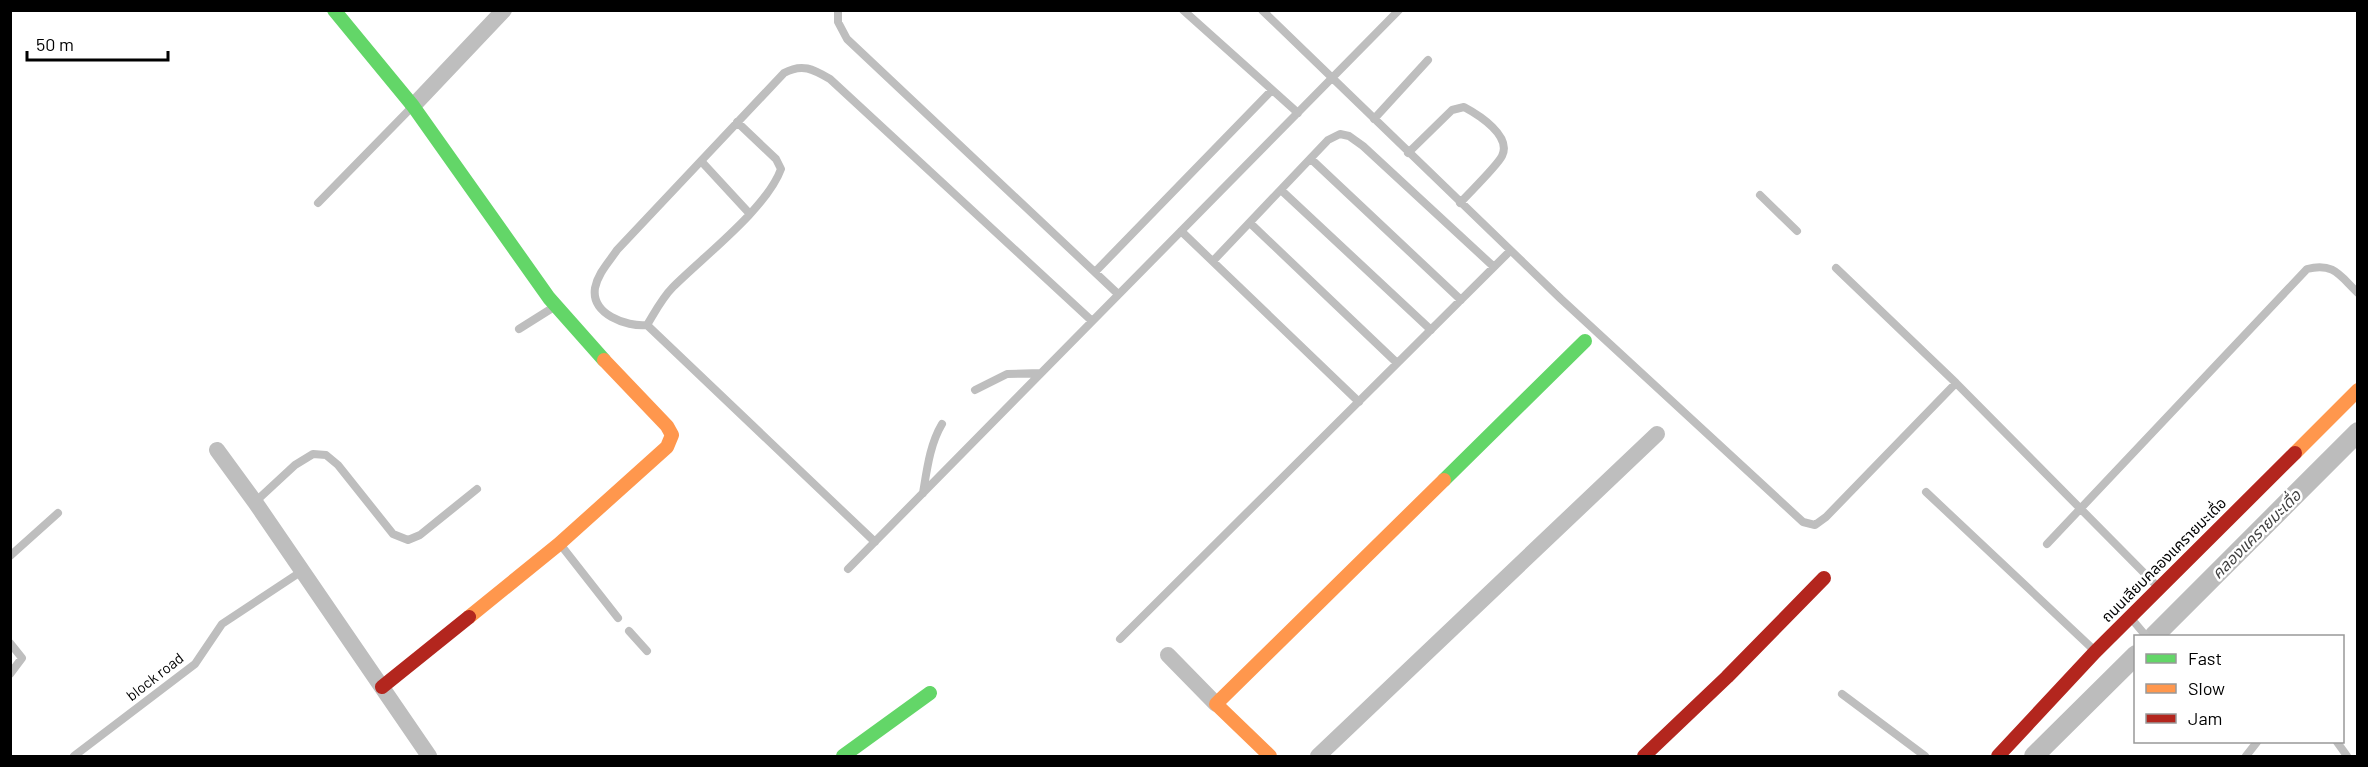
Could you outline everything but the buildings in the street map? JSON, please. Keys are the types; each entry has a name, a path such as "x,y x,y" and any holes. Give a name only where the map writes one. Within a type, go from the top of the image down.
{"street":[{"path":"334,10 413,106 556,306 667,426 672,435 667,447 559,544 382,687"},
{"path":"413,106 504,10"},
{"path":"1216,704 1585,341"},
{"name":"ถนนเลียบคลองแครายมะเดื่อ","path":"1998,756 2130,617 2358,390"},
{"path":"1318,756 1657,434"},
{"path":"217,450 429,756"},
{"path":"1644,756 1727,677 1824,578"},
{"path":"1168,655 1270,756"},
{"path":"843,756 930,693"}],"lane":[{"path":"838,10 838,22 847,39 1118,294"},
{"path":"1184,10 1298,113"},
{"path":"1262,10 1510,251 1803,522 1815,525 1826,517 1956,383"},
{"path":"848,569 1399,10"},
{"path":"1374,119 1428,60"},
{"path":"875,542 647,325 635,326 620,322 601,309 595,290 600,274 617,250 784,73 796,66 816,71 830,79 1092,321"},
{"path":"1095,272 1272,90"},
{"path":"318,203 413,106"},
{"path":"1408,153 1452,110 1464,107 1476,113 1500,136 1504,146 1502,156 1460,203"},
{"path":"647,325 672,288 749,213 772,187 781,169 776,159 737,122"},
{"path":"1213,261 1328,140 1340,134 1349,135 1494,267"},
{"path":"1311,159 1461,300"},
{"path":"701,160 749,213"},
{"path":"1281,190 1431,330"},
{"path":"1760,195 1797,231"},
{"path":"1250,223 1397,363"},
{"path":"1181,231 1359,402"},
{"path":"1120,639 1510,251"},
{"path":"2047,544 2307,269 2321,265 2333,270 2358,293"},
{"path":"1836,268 1956,383 2159,588"},
{"path":"519,329 556,306"},
{"path":"975,390 1007,374 1040,374"},
{"path":"923,493 928,460 942,424"},
{"path":"255,502 295,465 313,453 326,455 338,465 393,534 408,540 420,535 477,489"},
{"path":"1926,492 2096,652"},
{"path":"10,556 58,513"},
{"path":"559,544 618,618"},
{"name":"block road","path":"74,756 195,664 222,624 302,571"},
{"path":"2130,617 2143,633"},
{"path":"629,631 647,651"},
{"path":"10,643 22,658 10,674"},
{"path":"1842,694 1925,756"},
{"path":"2247,756 2256,743"},
{"path":"2338,743 2348,756"}],"waterway":[{"name":"คลองแครายมะเดื่อ","path":"2155,635 2358,432"},
{"name":"คลองแครายมะเดื่อ","path":"2034,756 2134,657"}],"traffic: fast":[{"path":"334,10 413,106 549,298 604,360"},
{"path":"1444,480 1585,341"},
{"path":"843,756 930,693"}],"traffic: slow":[{"path":"469,617 559,544 667,447 672,435 667,426 604,360"},
{"path":"2295,453 2358,390"},
{"path":"1270,756 1216,704 1444,480"}],"traffic: jam":[{"path":"1998,756 2095,652 2295,453"},
{"path":"1644,756 1727,677 1824,578"},
{"path":"382,687 469,617"}]}
